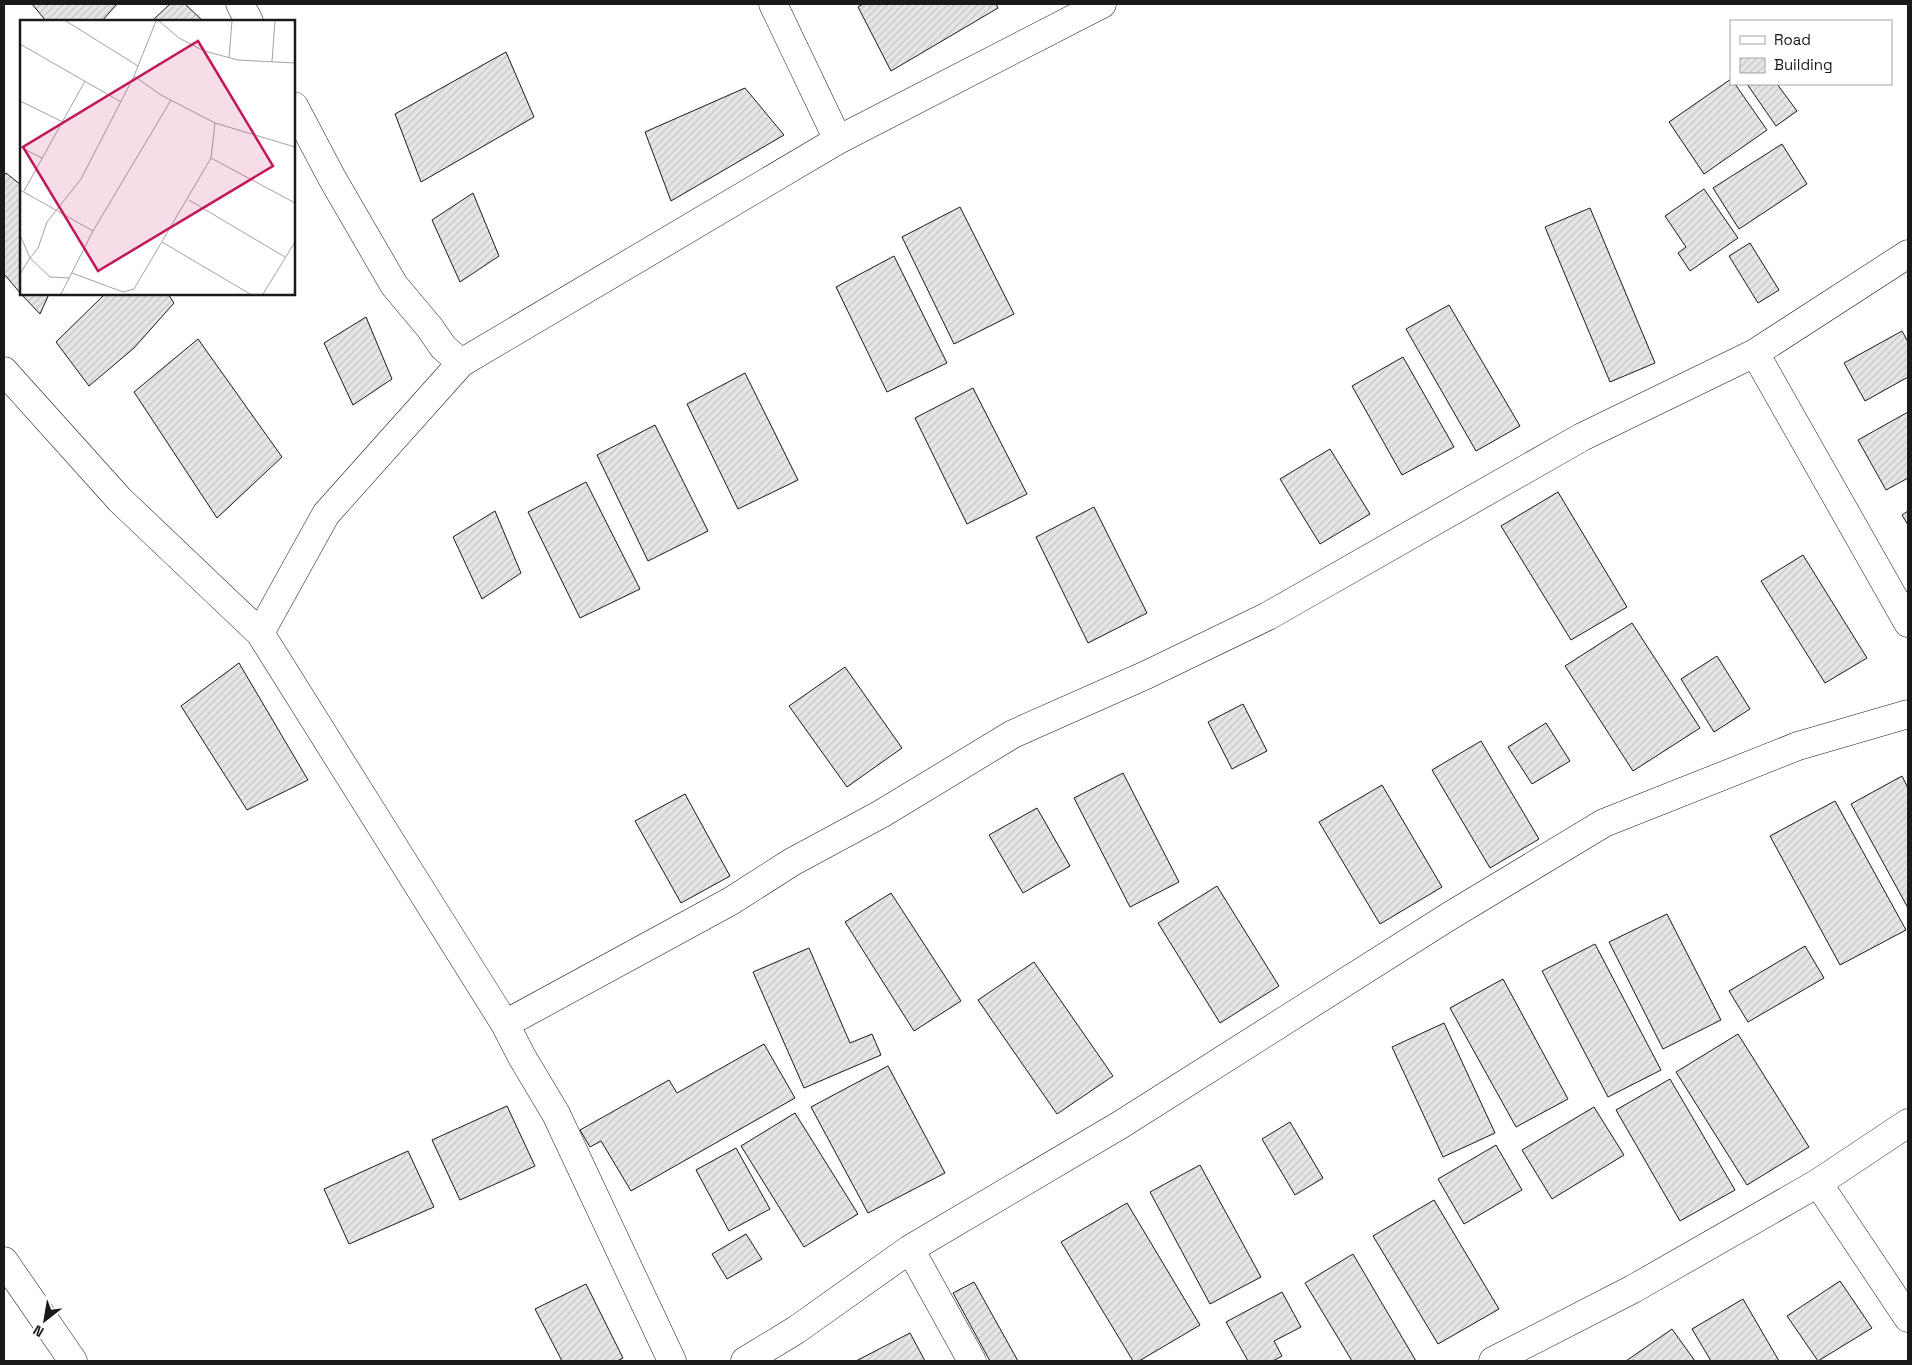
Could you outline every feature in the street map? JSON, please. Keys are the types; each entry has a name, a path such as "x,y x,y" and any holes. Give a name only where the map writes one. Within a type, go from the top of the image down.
{"street":[{"path":"240,4 248,20"},
{"path":"773,4 838,140"},
{"path":"260,633 326,514 461,363 838,140 1102,4"},
{"path":"295,108 332,178 394,285 430,328 443,348 461,363"},
{"path":"505,1024 731,901 792,862 881,814 1013,734 1146,676 1268,616 1582,437 1755,354 1908,254"},
{"path":"1755,354 1908,623"},
{"path":"4,370 120,500 260,633 505,1024 556,1114 672,1361"},
{"path":"745,1361 796,1330 910,1248 1120,1125 1448,917 1604,823 1798,746 1908,714"},
{"path":"1493,1361 1633,1289 1818,1183 1908,1123"},
{"path":"1818,1183 1908,1318"},
{"path":"910,1248 972,1361"},
{"path":"4,1261 73,1361"}],"building":[{"path":"32,4 117,4 103,20 45,20"},
{"path":"170,4 185,4 202,20 153,20"},
{"path":"863,4 996,4 998,8 891,71 858,7"},
{"path":"506,52 534,117 421,182 395,114"},
{"path":"1730,80 1730,85 1736,85 1767,130 1704,174 1669,122"},
{"path":"1748,85 1778,85 1797,111 1776,126"},
{"path":"745,88 784,135 671,201 645,132"},
{"path":"1782,144 1807,184 1739,229 1713,188"},
{"path":"6,173 20,184 20,293 4,274 4,175"},
{"path":"1704,189 1738,238 1690,271 1678,253 1686,247 1665,216"},
{"path":"473,193 499,256 460,282 432,220"},
{"path":"960,207 1014,314 954,344 902,237"},
{"path":"1590,208 1655,363 1610,382 1545,227"},
{"path":"1750,243 1779,290 1758,303 1729,256"},
{"path":"894,256 947,363 887,392 836,287"},
{"path":"22,295 49,295 40,314"},
{"path":"104,295 169,295 174,303 134,348 89,386 56,342"},
{"path":"1449,305 1520,426 1476,451 1406,329"},
{"path":"366,317 392,379 353,405 324,343"},
{"path":"1902,331 1908,342 1908,377 1865,401 1844,363"},
{"path":"198,339 282,457 217,518 134,392"},
{"path":"1403,357 1454,447 1402,475 1352,386"},
{"path":"745,373 798,480 738,509 687,404"},
{"path":"973,388 1027,494 967,524 915,418"},
{"path":"1908,412 1908,478 1886,490 1858,440"},
{"path":"655,425 708,531 648,561 597,455"},
{"path":"1330,449 1370,514 1320,544 1280,479"},
{"path":"586,482 640,589 580,618 528,512"},
{"path":"1558,492 1627,607 1571,640 1501,526"},
{"path":"1094,507 1147,613 1088,643 1036,537"},
{"path":"495,511 521,573 482,599 453,537"},
{"path":"1908,511 1908,525 1902,515"},
{"path":"1803,555 1867,658 1825,683 1761,581"},
{"path":"1632,623 1700,728 1633,771 1565,666"},
{"path":"1717,656 1750,709 1714,732 1681,679"},
{"path":"239,663 308,780 247,810 181,706"},
{"path":"845,667 902,748 847,787 789,706"},
{"path":"1243,704 1267,751 1232,769 1208,722"},
{"path":"1546,723 1570,761 1532,784 1508,747"},
{"path":"1481,741 1539,839 1490,868 1432,770"},
{"path":"1123,773 1179,882 1130,907 1074,798"},
{"path":"1902,776 1908,788 1908,908 1851,804"},
{"path":"1382,785 1442,887 1380,924 1319,822"},
{"path":"685,794 730,876 681,903 635,821"},
{"path":"1835,801 1906,930 1840,965 1770,836"},
{"path":"1037,808 1070,866 1023,893 989,835"},
{"path":"1217,886 1279,986 1220,1023 1158,923"},
{"path":"891,893 961,1001 914,1031 845,922"},
{"path":"1667,914 1721,1020 1663,1049 1609,942"},
{"path":"1595,944 1661,1070 1608,1097 1542,971"},
{"path":"1805,946 1824,978 1748,1022 1729,991"},
{"path":"809,948 850,1043 872,1034 881,1055 804,1088 753,972"},
{"path":"1034,962 1113,1076 1057,1114 978,1000"},
{"path":"1503,979 1568,1099 1516,1127 1450,1008"},
{"path":"1444,1023 1495,1133 1443,1157 1392,1047"},
{"path":"1738,1034 1809,1147 1747,1185 1676,1072"},
{"path":"764,1044 795,1098 631,1191 601,1141 590,1147 580,1130 669,1080 677,1093"},
{"path":"888,1066 945,1173 868,1213 811,1107"},
{"path":"1670,1079 1735,1190 1680,1221 1616,1110"},
{"path":"507,1106 535,1166 460,1200 432,1140"},
{"path":"1594,1107 1624,1155 1552,1199 1522,1150"},
{"path":"795,1113 858,1214 804,1247 741,1146"},
{"path":"1290,1122 1323,1178 1295,1195 1262,1139"},
{"path":"1496,1145 1522,1190 1464,1224 1438,1179"},
{"path":"736,1148 770,1209 729,1231 696,1170"},
{"path":"408,1151 434,1207 349,1244 324,1189"},
{"path":"1200,1165 1261,1277 1210,1304 1150,1192"},
{"path":"1434,1200 1499,1309 1438,1344 1373,1236"},
{"path":"1127,1203 1200,1325 1139,1361 1133,1361 1061,1242"},
{"path":"746,1234 762,1259 727,1279 712,1254"},
{"path":"1353,1254 1416,1361 1352,1361 1305,1283"},
{"path":"1840,1281 1872,1328 1818,1361 1787,1316"},
{"path":"974,1282 1018,1361 990,1361 953,1293"},
{"path":"586,1284 623,1358 617,1361 562,1361 535,1309"},
{"path":"1282,1292 1301,1327 1274,1341 1282,1356 1273,1361 1248,1361 1226,1322"},
{"path":"1743,1299 1779,1361 1711,1361 1692,1329"},
{"path":"1672,1329 1695,1361 1626,1361"},
{"path":"910,1333 925,1361 856,1361"}]}
